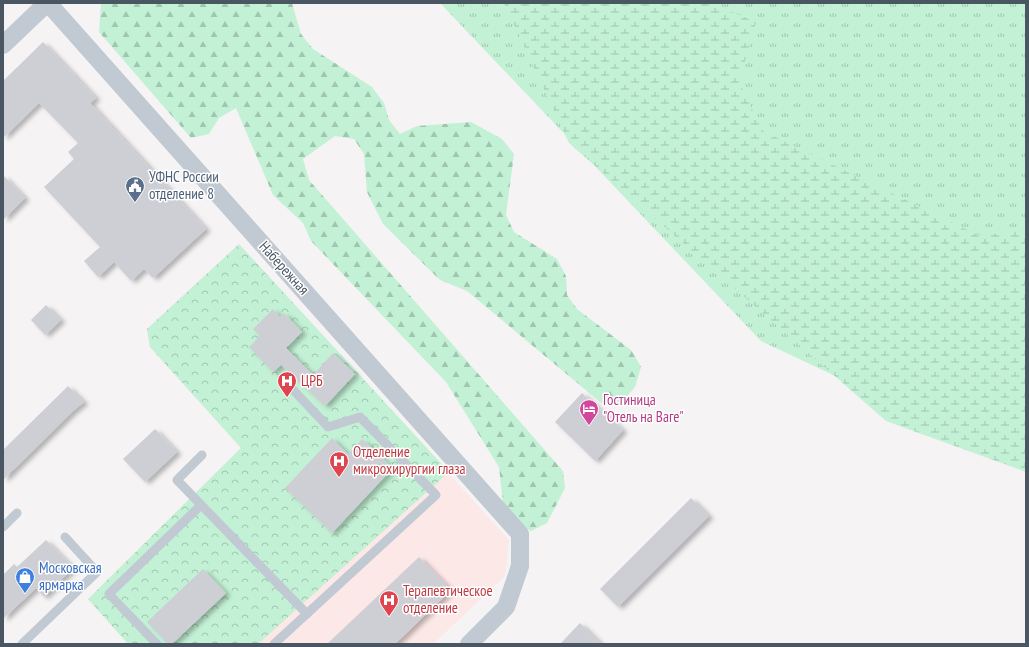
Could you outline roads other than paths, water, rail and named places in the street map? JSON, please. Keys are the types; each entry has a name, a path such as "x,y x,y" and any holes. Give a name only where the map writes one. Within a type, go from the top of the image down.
{"street":[{"path":"3,45 47,3"},
{"name":"Набережная","path":"47,3 520,534 520,566 506,607 469,644"}],"lane":[{"path":"274,644 436,495 360,417 328,427 283,379"},
{"path":"202,455 177,480 307,614"},
{"path":"157,644 109,594 201,504"},
{"path":"3,527 17,513"},
{"path":"22,644 97,572 65,537"}],"place":[{"name":"УФНС России отделение 8","path":"135,203"},
{"name":"ЦРБ","path":"287,398"},
{"name":"Гостиница \"Отель на Ваге\"","path":"589,426"},
{"name":"Отделение микрохирургии глаза","path":"339,478"},
{"name":"Московская ярмарка","path":"25,594"},
{"name":"Терапевтическое отделение","path":"389,617"}]}
